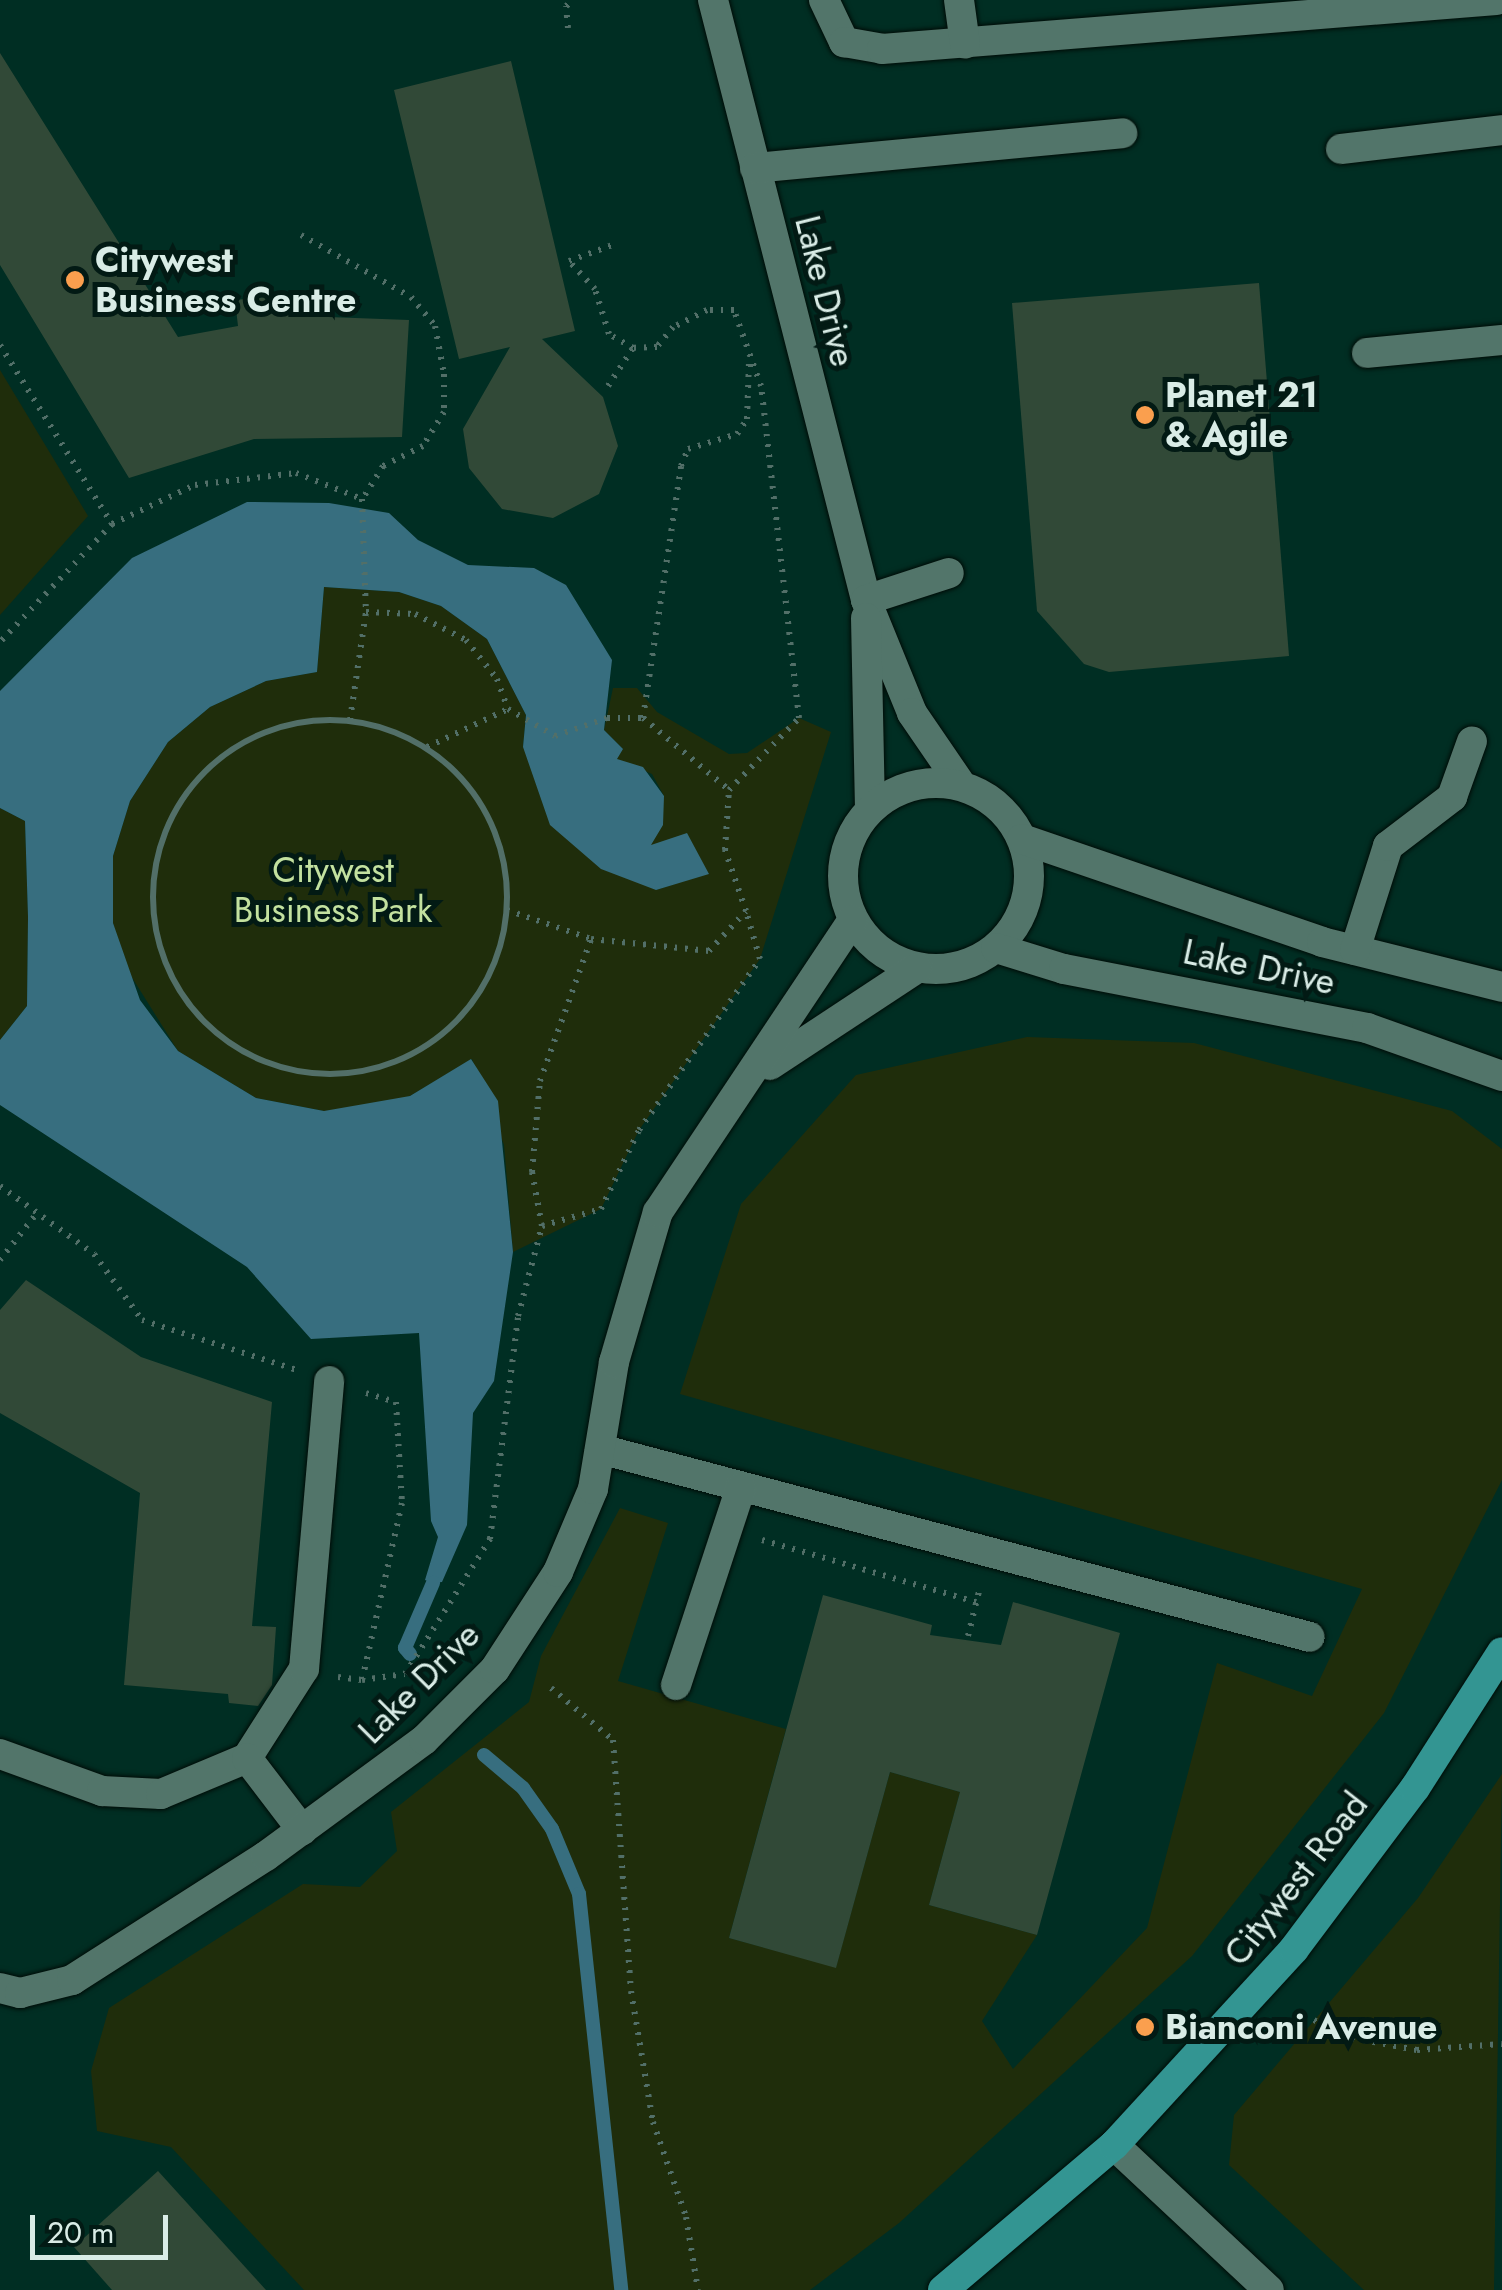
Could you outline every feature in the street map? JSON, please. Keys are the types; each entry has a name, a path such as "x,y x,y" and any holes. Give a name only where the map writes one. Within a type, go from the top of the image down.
{"main road":[{"name":"Citywest Road","path":"942,2290 1114,2145 1294,1949 1415,1788 1502,1652"}],"street":[{"name":"Lake Drive","path":"713,0 866,600 912,713 962,786"},
{"path":"824,0 844,42 882,49 1496,0"},
{"path":"959,0 965,44"},
{"path":"1341,148 1502,130"},
{"path":"755,168 1122,134"},
{"path":"1367,354 1502,340"},
{"path":"866,600 950,573"},
{"name":"Lake Drive","path":"866,600 870,810"},
{"path":"1355,950 1388,846 1452,798 1472,741"},
{"path":"913,785 962,786 1008,816 1022,839 1027,898 996,948 972,963 916,968 869,942 853,920 844,862 870,810 913,785"},
{"name":"Lake Drive","path":"1022,839 1355,950 1502,987"},
{"name":"Lake Drive","path":"0,1988 20,1993 72,1980 302,1830 424,1740 495,1668 558,1572 600,1449 627,1312 658,1212 751,1079 853,920"},
{"name":"Lake Drive","path":"996,948 1064,969 1368,1028 1502,1076"},
{"name":"Lake Drive","path":"751,1079 916,968"},
{"path":"0,1754 102,1791 161,1794 247,1758 304,1669 330,1381"},
{"path":"600,1449 1310,1637"},
{"path":"676,1685 741,1487"},
{"path":"247,1758 302,1830"},
{"path":"1114,2145 1268,2290"}],"path":[{"path":"568,28 566,6 574,0"},
{"path":"301,235 411,297 436,326 444,412 423,446 383,466 362,504 366,612 350,720"},
{"path":"542,1226 601,1208 639,1130 760,959 725,850 729,790 799,718 761,386 734,310 708,310 673,327 656,347 633,348 608,334 595,288 569,260 618,243"},
{"path":"0,345 112,524"},
{"path":"608,386 633,348"},
{"path":"643,718 681,466 688,449 737,434 747,419 749,355"},
{"path":"0,642 112,524 195,485 296,473 362,504"},
{"path":"366,612 414,614 466,640 497,679 508,709 526,723 555,736 607,718 643,718 729,790"},
{"path":"426,748 508,709"},
{"path":"350,720 426,748 463,778 489,818 504,862 507,910 493,968 460,1018 412,1056 354,1074 294,1072 238,1051 192,1010 162,958 151,899 160,839 189,786 234,746 290,723 350,720"},
{"path":"507,910 591,939 709,952 746,911"},
{"path":"0,1186 94,1254 142,1320 396,1402 402,1503 362,1680 406,1674 490,1538 518,1316 542,1226 532,1172 540,1081 591,939"},
{"path":"0,1260 37,1213"},
{"path":"727,1530 976,1602"},
{"path":"968,1636 989,1552"},
{"path":"551,1688 613,1740 631,1991 653,2122 686,2217 698,2290"},
{"path":"1314,2020 1342,2036 1417,2050 1502,2044"}],"shaded area":[{"path":"0,0 1502,0 1502,2290 0,2290"}],"green space":[{"path":"0,370 88,516 0,615"},
{"name":"Citywest Business Park","path":"324,587 399,592 441,606 487,639 526,715 523,747 656,890 708,873 667,846 650,846 664,796 652,774 616,759 623,749 604,730 613,688 637,688 657,712 729,754 747,753 799,718 831,732 760,959 639,1130 601,1209 513,1252 504,1145 472,1059 410,1096 366,1109 324,1111 256,1098 178,1051 123,963 113,923 113,856 130,801 168,742 210,707 266,681 317,672"},
{"path":"0,808 25,821 28,917 27,1006 0,1040"},
{"path":"1027,1037 1194,1043 1452,1111 1502,1149 1502,1480 1384,1713 1192,1956 899,2223 810,2290 304,2290 171,2147 97,2131 91,2071 109,2008 303,1884 360,1887 397,1851 391,1812 529,1702 541,1656 620,1508 668,1523 618,1681 786,1729 729,1938 836,1967 890,1772 960,1792 929,1905 1037,1935 982,2021 1013,2069 1147,1928 1217,1663 1312,1696 1362,1589 680,1394 741,1204 856,1075"},
{"path":"1502,1774 1494,2290 1364,2290 1229,2165 1234,2115 1418,1898"}],"water":[{"path":"247,502 329,503 389,513 418,540 468,565 534,568 566,585 612,660 604,730 623,749 617,759 643,767 664,796 663,825 651,845 687,833 709,874 656,890 601,869 550,825 523,747 526,715 487,639 441,606 399,592 324,587 317,672 266,681 210,707 168,742 130,801 113,856 113,923 140,1000 178,1051 256,1098 324,1111 410,1096 471,1059 498,1101 513,1252 494,1381 473,1413 467,1525 442,1582 425,1580 438,1537 431,1521 419,1333 311,1339 247,1267 0,1105 0,1040 27,1006 28,917 25,821 0,808 0,691 132,558"}],"building":[{"name":"Citywest Business Centre","path":"0,53 178,337 238,326 235,300 300,294 301,316 409,320 402,437 254,439 129,478 0,265"},
{"path":"511,61 575,331 542,339 603,397 618,446 599,494 553,518 502,509 469,468 463,429 510,347 459,359 394,90"},
{"name":"Planet 21 & Agile","path":"1259,283 1289,656 1109,672 1084,664 1037,611 1012,303"},
{"path":"26,1280 141,1357 272,1402 252,1626 276,1627 272,1685 258,1706 229,1703 228,1694 124,1685 140,1493 0,1413 0,1310"},
{"path":"823,1595 932,1625 930,1635 1001,1645 1013,1602 1120,1633 1037,1935 929,1905 960,1792 890,1772 836,1968 729,1938"},
{"path":"158,2171 266,2290 112,2290 74,2247"}],"waterway":[{"path":"410,1654 405,1648 433,1583"},
{"path":"484,1755 523,1788 552,1829 579,1894 621,2290"}],"place":[{"name":"Citywest Business Centre","path":"75,280"},
{"name":"Planet 21 & Agile","path":"1145,415"},
{"name":"Bianconi Avenue","path":"1145,2027"}]}
